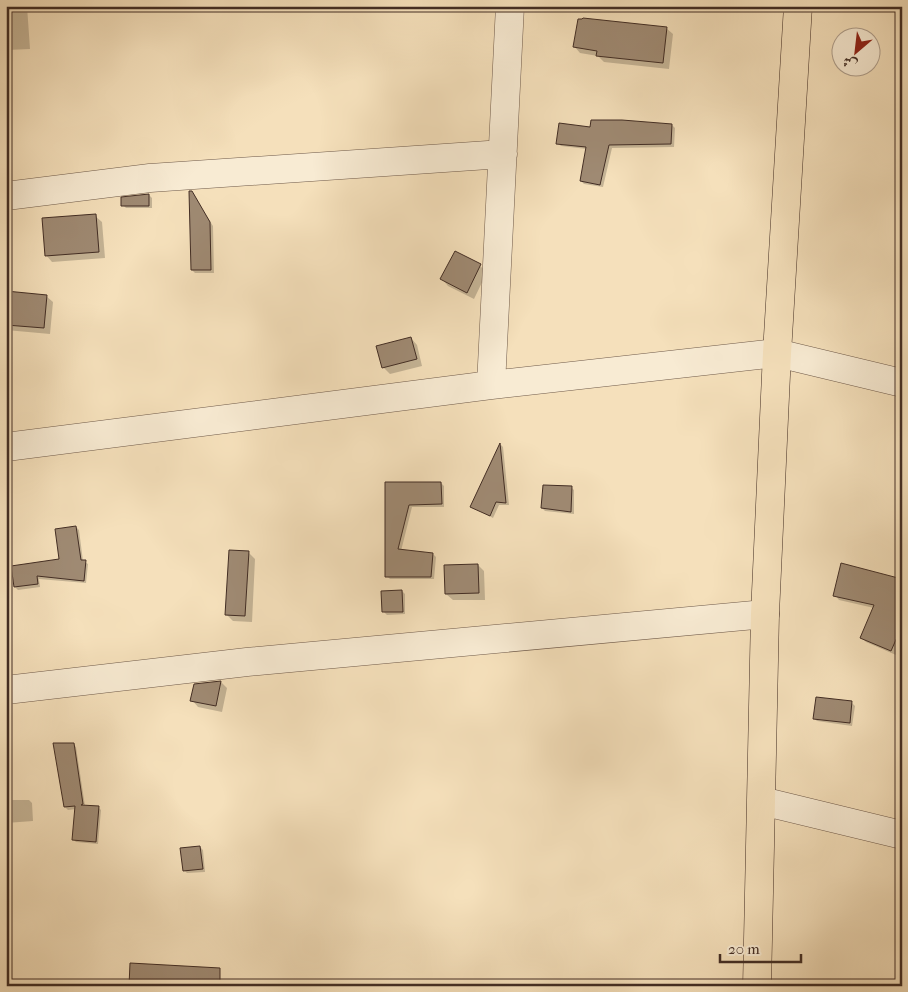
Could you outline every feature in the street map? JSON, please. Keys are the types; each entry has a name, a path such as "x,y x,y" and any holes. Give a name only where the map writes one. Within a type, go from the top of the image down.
{"main road":[{"path":"757,986 765,614 777,353 798,6"}],"street":[{"path":"492,386 510,6"},
{"path":"6,196 150,178 503,154"},
{"path":"6,447 492,386 777,353 902,383"},
{"path":"6,690 247,662 765,614"},
{"path":"762,801 902,835"}],"building":[{"path":"578,19 667,27 663,63 596,56 597,51 573,47"},
{"path":"591,120 622,120 672,124 671,144 609,145 600,185 580,181 586,147 556,144 559,123 590,127"},
{"path":"189,191 192,191 210,222 211,270 191,270"},
{"path":"149,194 149,206 121,206 121,197"},
{"path":"96,214 99,252 45,256 42,218"},
{"path":"455,251 481,264 467,293 440,279"},
{"path":"6,291 47,295 44,328 6,325"},
{"path":"411,337 417,359 382,368 376,346"},
{"path":"500,443 506,503 496,502 490,516 470,507"},
{"path":"385,482 441,482 442,504 409,505 398,549 433,553 431,577 385,577"},
{"path":"543,485 572,486 571,512 541,508"},
{"path":"76,526 81,560 86,560 84,581 37,576 38,584 14,587 11,566 59,559 55,529"},
{"path":"229,550 249,551 245,616 225,615"},
{"path":"841,563 902,579 902,626 891,651 860,638 874,605 833,596"},
{"path":"478,564 479,593 445,594 444,565"},
{"path":"402,590 403,612 382,612 381,591"},
{"path":"221,681 216,706 190,701 194,684"},
{"path":"816,697 852,701 850,723 813,719"},
{"path":"53,743 74,743 83,804 81,805 99,806 96,842 72,840 75,806 64,807"},
{"path":"200,846 203,869 183,871 180,848"},
{"path":"130,963 220,968 220,986 129,986"}]}
